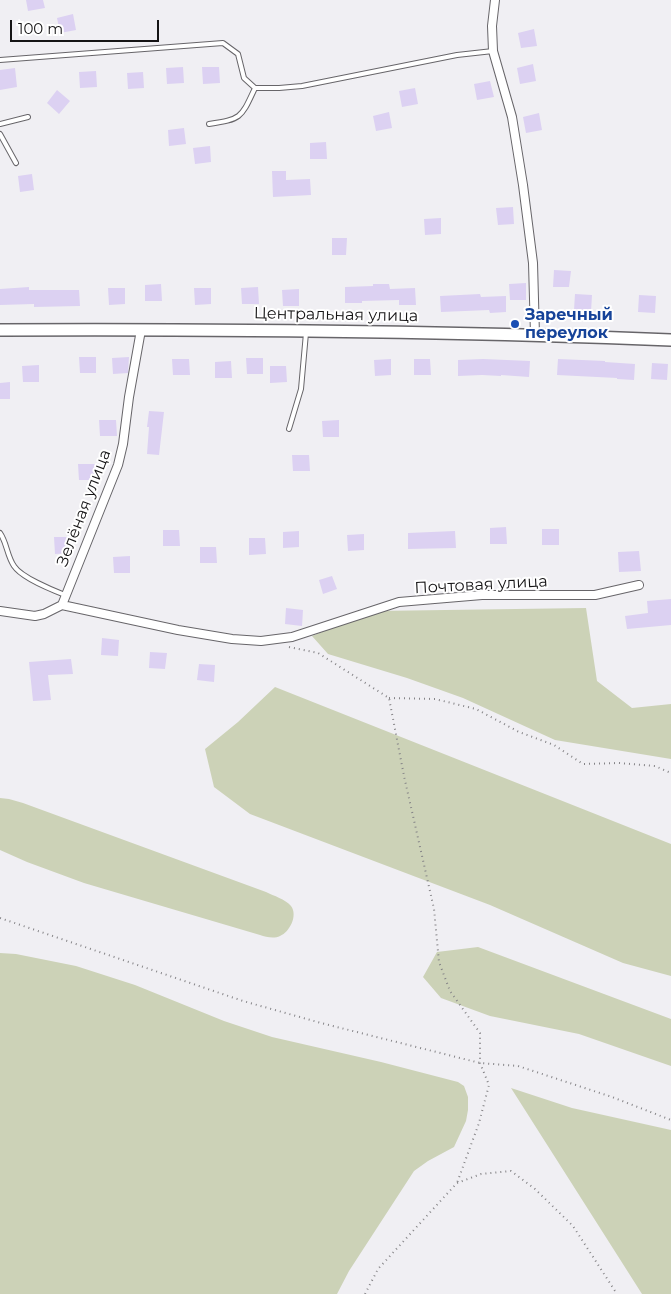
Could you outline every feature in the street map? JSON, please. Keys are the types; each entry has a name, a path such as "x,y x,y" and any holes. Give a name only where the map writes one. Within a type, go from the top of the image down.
{"street":[{"path":"495,0 492,26 493,51 512,117 524,185 533,263 535,335"},
{"name":"Центральная улица","path":"0,330 306,331 535,335 671,340"},
{"name":"Зелёная улица","path":"62,606 118,465 141,330"},
{"name":"Почтовая улица","path":"62,606 178,630 232,639 261,641 292,637 399,602 482,595 595,595 639,585"},
{"path":"0,611 35,616 62,606"}],"lane":[{"path":"0,60 223,43 238,54 244,78 255,88 279,88 302,86 457,55 493,51"},
{"path":"209,124 230,121 242,114 255,88"},
{"path":"0,124 28,117"},
{"path":"0,134 16,163"},
{"path":"289,428 302,389 306,331"},
{"path":"0,534 4,538 14,566 18,570 26,576 65,595"}],"path":[{"path":"290,647 318,653 389,698 435,699 476,709 519,732 554,745 583,764 619,763 655,766 671,774"},
{"path":"364,1294 378,1270 457,1183 479,1123 490,1085 480,1062 480,1033 450,991 439,962 434,909 404,776 389,698"},
{"path":"0,918 243,1001 321,1023 480,1062 518,1066 671,1120"},
{"path":"457,1183 481,1174 511,1171 535,1188 573,1226 617,1294"}],"green space":[{"path":"586,608 597,681 632,708 671,704 671,759 555,740 463,698 407,678 328,654 312,636 375,611"},
{"path":"275,687 671,844 671,976 623,963 490,905 250,814 214,787 205,749 238,722"},
{"path":"0,798 23,803 266,892 291,906 294,914 292,923 284,934 273,938 84,883 27,862 0,850"},
{"path":"478,947 671,1019 671,1066 579,1034 490,1016 441,998 423,977 437,952"},
{"path":"0,953 16,954 76,966 135,985 224,1021 272,1037 458,1082 464,1086 468,1097 466,1121 454,1147 414,1171 349,1271 337,1294 0,1294"},
{"path":"511,1088 572,1108 671,1130 671,1294 642,1294"}],"building":[{"path":"26,0 43,0 45,8 28,11"},
{"path":"73,14 76,30 60,33 57,18"},
{"path":"534,29 537,46 521,48 518,33"},
{"path":"533,64 536,81 520,84 517,68"},
{"path":"183,67 184,83 167,84 166,68"},
{"path":"202,67 219,67 220,83 203,84"},
{"path":"15,68 17,87 0,90 0,70"},
{"path":"96,71 97,87 80,88 79,72"},
{"path":"143,72 144,88 128,89 127,73"},
{"path":"490,81 494,97 477,100 474,84"},
{"path":"415,88 418,104 402,107 399,91"},
{"path":"57,90 70,101 59,114 47,103"},
{"path":"389,112 392,128 376,131 373,116"},
{"path":"539,113 542,130 526,133 523,117"},
{"path":"184,128 186,144 169,146 168,130"},
{"path":"326,142 327,159 310,159 310,143"},
{"path":"210,146 211,162 195,164 193,148"},
{"path":"272,171 286,171 286,180 310,179 311,195 273,197"},
{"path":"32,174 34,190 20,192 18,176"},
{"path":"513,207 514,224 498,225 496,208"},
{"path":"441,218 441,234 425,235 424,219"},
{"path":"332,238 347,238 346,255 332,255"},
{"path":"554,270 571,271 569,287 553,287"},
{"path":"526,283 526,300 510,300 509,284"},
{"path":"161,284 162,301 145,301 145,285"},
{"path":"373,284 389,284 390,289 415,288 416,305 399,305 399,300 345,303 345,287 373,286"},
{"path":"29,287 29,290 79,290 80,306 34,307 34,304 0,305 0,289"},
{"path":"258,287 259,304 242,304 241,288"},
{"path":"108,288 125,288 125,304 109,305"},
{"path":"194,288 211,288 211,304 195,305"},
{"path":"299,289 299,306 283,306 282,290"},
{"path":"480,294 481,297 506,296 506,312 490,313 489,310 441,312 440,296"},
{"path":"575,294 592,295 591,312 574,310"},
{"path":"639,295 656,296 655,313 638,312"},
{"path":"79,357 96,357 96,373 80,373"},
{"path":"129,357 128,373 113,374 112,358"},
{"path":"246,358 263,358 263,374 247,374"},
{"path":"172,359 189,359 190,375 173,375"},
{"path":"391,359 391,375 375,376 374,360"},
{"path":"414,359 430,359 431,375 414,375"},
{"path":"558,359 635,364 634,380 557,375"},
{"path":"458,360 530,361 529,377 501,375 458,376"},
{"path":"231,361 232,378 215,378 215,362"},
{"path":"652,363 668,364 667,380 651,379"},
{"path":"39,365 39,382 23,382 22,366"},
{"path":"270,366 286,366 287,382 270,383"},
{"path":"10,382 10,399 0,399 0,383"},
{"path":"149,411 164,412 159,455 147,454"},
{"path":"99,420 116,420 117,436 100,436"},
{"path":"339,420 339,437 323,437 322,421"},
{"path":"292,455 309,455 310,471 293,471"},
{"path":"78,464 95,464 96,480 79,480"},
{"path":"506,527 507,544 490,544 490,528"},
{"path":"542,529 559,529 559,545 542,545"},
{"path":"163,530 179,530 180,546 163,546"},
{"path":"299,531 299,547 283,548 283,532"},
{"path":"455,531 456,548 408,549 408,533"},
{"path":"364,534 364,550 348,551 347,535"},
{"path":"54,537 71,537 72,553 55,554"},
{"path":"249,538 265,538 266,554 249,555"},
{"path":"200,547 216,547 217,563 200,563"},
{"path":"639,551 641,571 619,572 618,552"},
{"path":"130,556 130,573 114,573 113,557"},
{"path":"332,576 337,589 323,594 319,580"},
{"path":"671,599 671,625 627,629 625,616 648,613 647,601"},
{"path":"286,608 303,610 302,626 285,624"},
{"path":"102,638 119,640 118,656 101,655"},
{"path":"150,652 167,653 165,669 149,668"},
{"path":"71,659 73,674 48,675 51,700 33,701 29,662"},
{"path":"199,664 215,665 214,682 197,680"}],"place":[{"name":"Заречный переулок","path":"515,324"}]}
